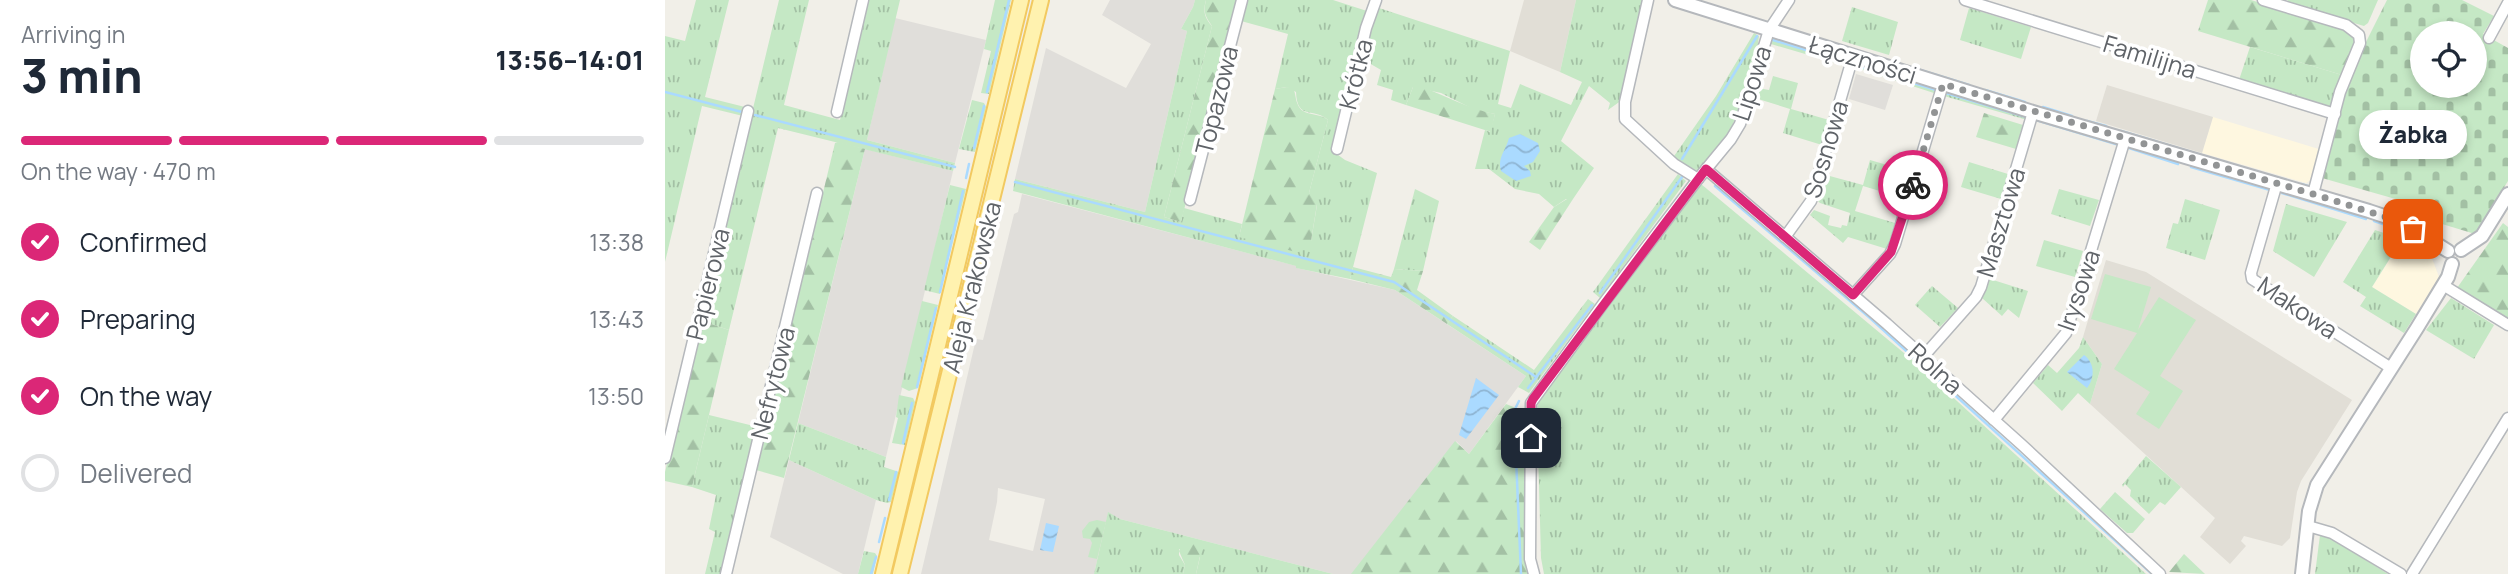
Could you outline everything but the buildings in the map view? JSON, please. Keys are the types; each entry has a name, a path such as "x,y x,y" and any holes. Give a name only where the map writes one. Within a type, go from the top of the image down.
{"main road":[{"name":"Aleja Krakowska","path":"883,574 1021,0"},
{"name":"Aleja Krakowska","path":"900,574 1041,0"}],"street":[{"path":"837,113 863,0"},
{"name":"Topazowa","path":"1190,200 1242,0"},
{"name":"Krótka","path":"1337,149 1366,28 1376,0"},
{"path":"1648,0 1625,102 1625,119 1657,150 1698,179"},
{"name":"Łączności","path":"1675,0 1702,4 1769,30 2402,222 2454,255"},
{"name":"Lipowa","path":"1534,574 1530,559 1531,403 1698,179 1731,139 1739,124 1769,30 1789,0"},
{"name":"Familijna","path":"1965,0 2335,114"},
{"path":"2263,0 2346,25 2359,35 2360,43 2344,79 2313,194"},
{"path":"2489,38 2508,4"},
{"name":"Sosnowa","path":"1785,237 1811,201 1853,56"},
{"path":"1853,295 1890,254 1895,244 1943,84"},
{"name":"Papierowa","path":"665,458 748,111"},
{"name":"Masztowa","path":"1923,357 1980,289 2033,112"},
{"name":"Irysowa","path":"1994,421 2066,333 2125,139"},
{"name":"Rolna","path":"1706,169 1923,357 2160,574"},
{"name":"Makowa","path":"2277,183 2251,273 2252,279 2391,368"},
{"name":"Nefrytowa","path":"726,574 817,193"},
{"path":"2302,574 2310,503 2317,485 2443,285 2454,255 2482,236 2508,194"},
{"path":"2443,285 2508,325"},
{"path":"2412,574 2508,418"},
{"path":"2308,526 2339,537 2401,574"}],"shaded area":[{"path":"1110,0 1195,0 1181,29 1187,31 1145,212 1015,179 1046,48 1126,88 1151,44 1102,15"},
{"path":"1524,0 1576,0 1560,72 1510,51"},
{"path":"895,18 986,40 955,163 867,140"},
{"path":"1856,74 1893,85 1885,110 1849,99"},
{"path":"2107,85 2213,117 2202,153 2096,121"},
{"path":"2213,117 2322,150 2314,178 2306,183 2202,153"},
{"path":"865,149 953,171 886,457 798,423"},
{"path":"1022,194 1297,268 1395,290 1526,376 1469,454 1456,441 1512,574 1333,574 1120,519 1108,513 1094,574 921,574 976,339 983,340 1014,214 1018,212","holes":["998,488 1045,499 1033,551 989,540"]},
{"path":"2404,237 2427,245 2439,277 2416,314 2372,287"},
{"path":"2106,260 2146,272 2352,400 2301,481 2290,538 2282,546 2244,536 2241,541 2246,546 2230,564 2200,537 2215,518 2090,404 2102,364 2083,337"},
{"path":"789,460 876,500 858,574 843,574 770,537"}],"green space":[{"path":"696,0 729,0 705,97 745,107 743,116 702,106 665,262 665,36 685,41"},
{"path":"779,0 809,0 784,105 840,120 869,0 900,0 867,140 955,163 953,171 778,128 729,330 702,321"},
{"path":"995,0 1011,0 989,94 981,93 991,51 984,49"},
{"path":"1195,0 1206,0 1205,14 1212,26 1164,217 1181,222 1184,208 1242,224 1239,237 1311,241 1317,205 1309,193 1328,120 1299,107 1296,92 1287,87 1275,89 1288,34 1241,21 1246,0 1333,0 1367,11 1334,152 1345,160 1377,173 1350,279 1296,268 1013,191 1015,179 1145,212 1187,31 1181,29"},
{"path":"1206,0 1237,0 1181,222 1164,217 1212,26 1205,14"},
{"path":"1576,0 1643,0 1622,100 1608,110 1610,103 1589,86 1561,141 1594,168 1573,199 1566,199 1554,207 1539,194 1515,189 1489,169 1475,169 1485,130 1490,132 1495,114 1475,110 1441,93 1413,87 1406,105 1391,100 1393,90 1377,85 1381,70 1369,63 1362,79 1358,77 1376,7 1510,51 1498,104 1511,108 1520,84 1571,105 1582,82 1560,72"},
{"path":"2208,0 2251,0 2345,29 2353,35 2356,44 2342,75 2198,31"},
{"path":"2288,0 2378,0 2364,26 2286,3"},
{"path":"2387,0 2462,0 2494,16 2487,27 2487,21 2410,21 2410,98 2487,98 2487,36 2508,48 2508,181 2475,234 2396,210 2399,200 2322,178 2348,78"},
{"path":"1852,7 1898,22 1889,55 1842,41"},
{"path":"1969,8 2031,27 2021,59 1960,40"},
{"path":"1754,33 1759,36 1760,45 1731,130 1701,170 1672,159 1716,96"},
{"path":"1773,37 1848,59 1846,66 1771,44"},
{"path":"2250,47 2342,75 2333,106 2239,80"},
{"path":"1857,62 1938,87 1937,94 1853,67"},
{"path":"1773,76 1798,83 1791,109 1829,120 1822,145 1783,133 1790,109 1755,98 1758,88 1769,90"},
{"path":"1419,86 1495,114 1491,132 1406,105 1413,87"},
{"path":"1293,88 1300,109 1328,120 1309,193 1317,198 1310,247 1296,252 1239,237 1275,89"},
{"path":"1948,90 2027,114 2027,120 1944,96"},
{"path":"972,100 984,103 986,107 975,152 959,149"},
{"path":"1984,113 2023,125 2016,149 1976,137"},
{"path":"835,143 865,149 784,478 756,470"},
{"path":"1870,160 1911,172 1903,198 1863,186 1855,211 1895,223 1887,249 1848,237 1843,243 1810,215 1814,210 1830,216 1828,225 1841,228 1842,225 1847,226 1850,213 1818,201 1826,175 1863,185"},
{"path":"1969,162 2008,174 2001,199 1961,187"},
{"path":"1678,174 1686,181 1600,298 1593,292"},
{"path":"1701,184 1910,358 2146,574 1544,574 1541,558 1537,412 1539,399"},
{"path":"950,185 966,189 940,294 924,290"},
{"path":"1415,189 1439,201 1423,271 1394,269"},
{"path":"2059,189 2099,200 2090,226 2051,214"},
{"path":"1567,199 1573,199 1540,250 1529,242 1554,207"},
{"path":"2185,199 2220,210 2205,260 2166,248 2173,223 2178,224"},
{"path":"2286,204 2347,222 2314,277 2273,251"},
{"path":"2503,223 2508,227 2508,320 2457,288"},
{"path":"2375,230 2402,239 2372,287 2416,314 2404,333 2360,306 2366,297 2343,282"},
{"path":"2044,240 2083,251 2075,277 2036,266"},
{"path":"1353,267 1391,277 1394,269 1423,271 1417,290 1453,316 1447,324 1395,290 1350,279"},
{"path":"2105,274 2151,287 2138,330 2159,297 2196,320 2160,376 2183,391 2159,429 2136,414 2150,392 2114,369 2137,333 2091,319"},
{"path":"1990,279 2028,291 2019,318 2008,309 2002,316 1982,298"},
{"path":"1932,286 1958,308 1940,327 1915,305"},
{"path":"2451,298 2494,325 2474,359 2426,330"},
{"path":"1588,299 1595,304 1529,393 1518,387 1526,376 1447,324 1453,316 1534,370"},
{"path":"922,301 938,305 918,388 909,391 901,387"},
{"path":"702,321 729,330 692,487 665,481 665,472"},
{"path":"2083,337 2102,364 2090,404 2078,393 2062,411 2033,383 2048,365 2057,373 2079,348"},
{"path":"899,395 913,398 915,402 905,445 892,443 898,418"},
{"path":"1506,404 1526,412 1528,574 1351,574 1455,441 1469,454"},
{"path":"709,415 758,427 722,574 705,574 715,532 709,529 716,495 692,487"},
{"path":"798,423 886,457 884,467 899,472 891,502 876,500 789,460"},
{"path":"2146,456 2181,487 2165,505 2160,502 2149,514 2130,496 2131,490 2125,484 2123,487 2122,485"},
{"path":"2115,492 2145,519 2133,533 2127,533 2100,509"},
{"path":"1108,512 1120,519 1333,574 1196,574 1200,557 1179,549 1179,555 1185,565 1183,574 1094,574"},
{"path":"1089,522 1106,522 1097,559 1088,557 1092,543 1090,539 1083,538 1082,531"},
{"path":"2320,535 2326,535 2388,574 2315,574"},
{"path":"1188,541 1202,547 1196,574 1183,574 1185,565 1179,551"},
{"path":"864,551 877,556 873,574 858,574"},
{"path":"2184,554 2205,574 2169,572"}],"water":[{"path":"1520,134 1538,143 1540,151 1533,162 1524,166 1531,176 1516,181 1501,171 1500,162 1509,138"},
{"path":"2084,355 2093,371 2087,388 2067,372"},
{"path":"1476,378 1499,395 1466,439 1459,435"},
{"path":"1046,523 1059,526 1053,552 1040,550"}],"waterway":[{"path":"987,92 1009,0"},
{"path":"1682,159 1757,36"},
{"path":"1773,40 1845,62"},
{"path":"1856,65 1936,90"},
{"path":"1917,69 1969,85"},
{"path":"1985,90 2025,102"},
{"path":"665,92 742,112"},
{"path":"1946,93 2026,117"},
{"path":"974,148 984,106"},
{"path":"2043,107 2072,116"},
{"path":"755,115 955,167"},
{"path":"2036,120 2119,145"},
{"path":"2087,121 2106,126"},
{"path":"2121,131 2214,159"},
{"path":"2129,148 2178,164"},
{"path":"966,178 969,164"},
{"path":"2191,167 2270,190"},
{"path":"2269,175 2289,181"},
{"path":"1600,293 1682,177"},
{"path":"1015,182 1394,282 1536,377"},
{"path":"2301,184 2308,186"},
{"path":"1715,186 1870,318 2152,574"},
{"path":"940,292 963,191"},
{"path":"2282,193 2366,219"},
{"path":"2374,221 2386,225"},
{"path":"1528,388 1592,305"},
{"path":"917,387 936,308"},
{"path":"1519,401 1514,411 1521,574"},
{"path":"903,443 912,403"},
{"path":"889,500 896,472"},
{"path":"879,542 885,518"},
{"path":"871,574 876,557"}],"way so far":[{"path":"1913,185 1943,84 2369,211 2402,222 2413,229"}],"place":[{"name":"Żabka","path":"2413,229"}],"route":[{"path":"1531,438 1533,399 1706,169 1853,295 1891,252 1913,185"}]}
